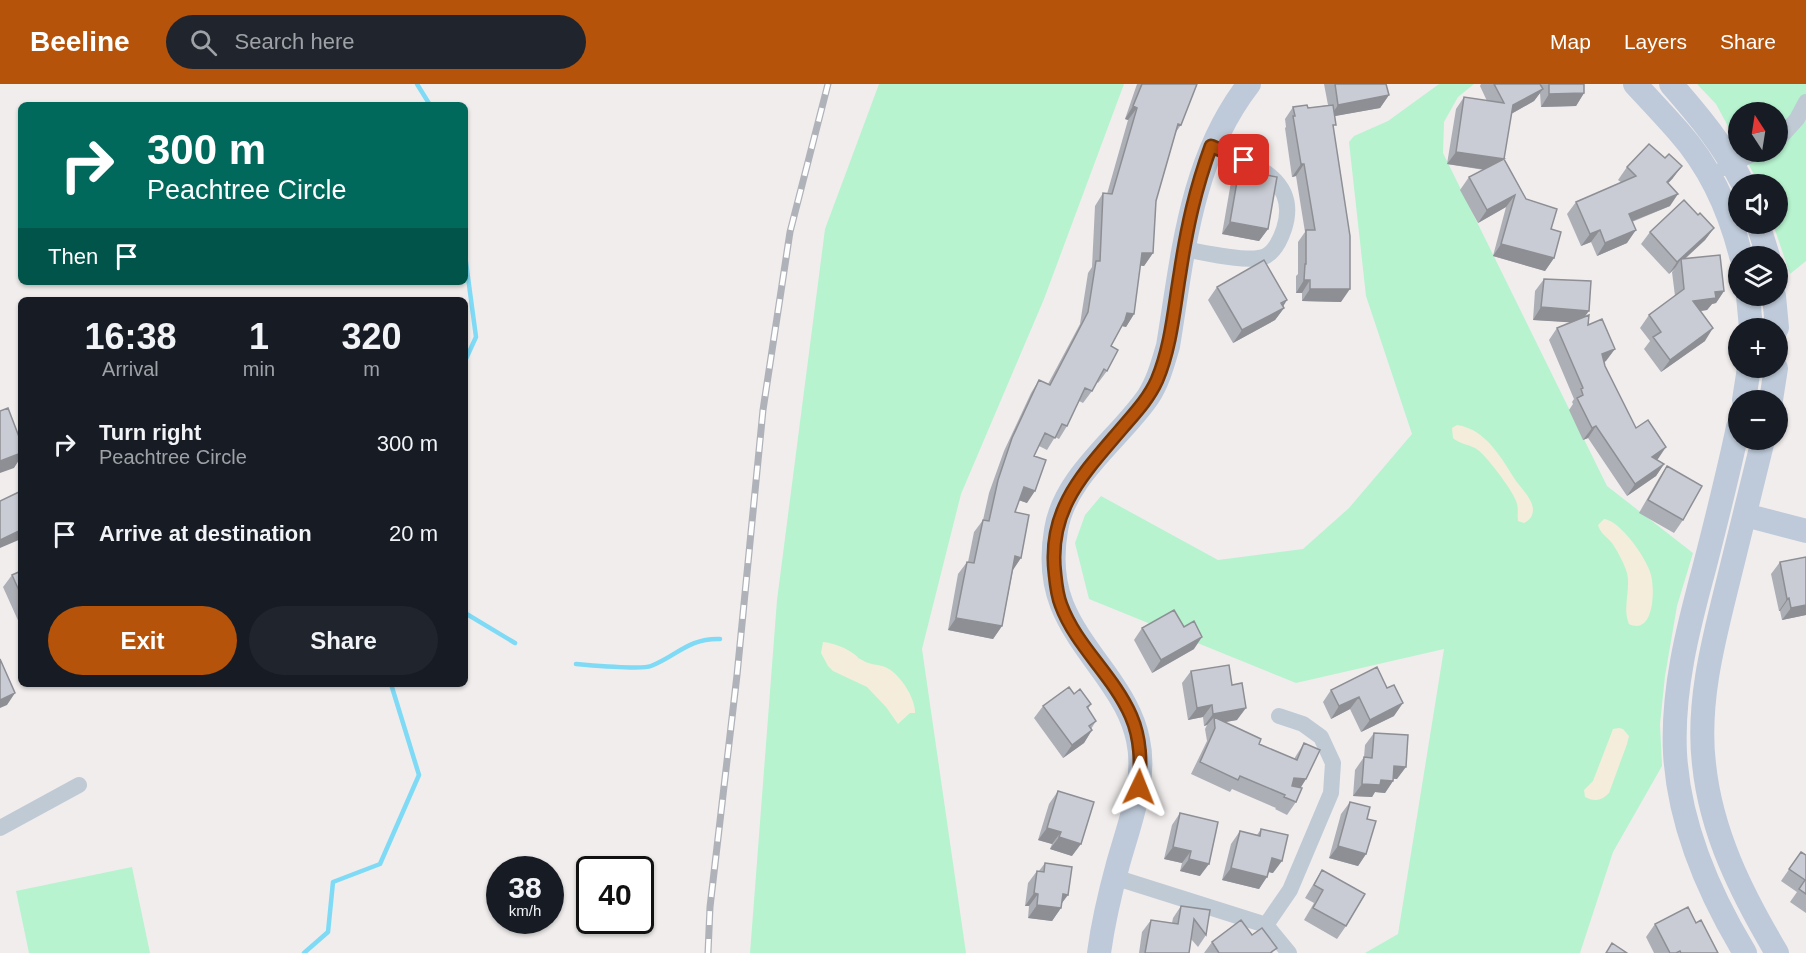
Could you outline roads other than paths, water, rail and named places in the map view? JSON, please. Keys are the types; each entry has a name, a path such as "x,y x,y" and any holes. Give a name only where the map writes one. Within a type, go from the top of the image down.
{"street":[{"path":"1099,953 1114,877 1139,787 1138,741 1131,716 1125,705 1075,632 1060,603 1055,573 1054,542 1061,513 1077,483 1145,401 1164,363 1193,199 1211,146 1224,119 1248,84"},
{"path":"1635,84 1680,134 1710,176 1738,246"},
{"path":"1659,110 1679,87 1738,174 1748,162"},
{"path":"1788,129 1797,119 1806,102"},
{"path":"1184,249 1250,260 1267,256 1280,241 1286,223 1286,200 1277,181 1260,167 1211,146"},
{"path":"1710,176 1728,175"},
{"path":"1732,450 1682,661 1677,699 1675,750 1681,797 1697,856 1719,907 1745,953"},
{"path":"1760,450 1709,665 1702,749 1706,782 1723,847 1743,895 1777,953"},
{"path":"1745,515 1806,531"},
{"path":"1266,925 1290,890 1331,793 1333,764 1321,737 1303,724 1279,716"},
{"path":"0,828 79,785"},
{"path":"1114,877 1266,925 1289,953"}],"waterway":[{"path":"417,84 428,102"},
{"path":"468,277 476,337 468,354"},
{"path":"468,615 515,643"},
{"path":"576,664 637,668 651,666 691,644 709,639 720,639"},
{"path":"304,953 328,932 333,882 380,864 419,775 392,687"}],"railway":[{"path":"708,953 710,907 737,675 763,410 790,232 828,84"}]}
